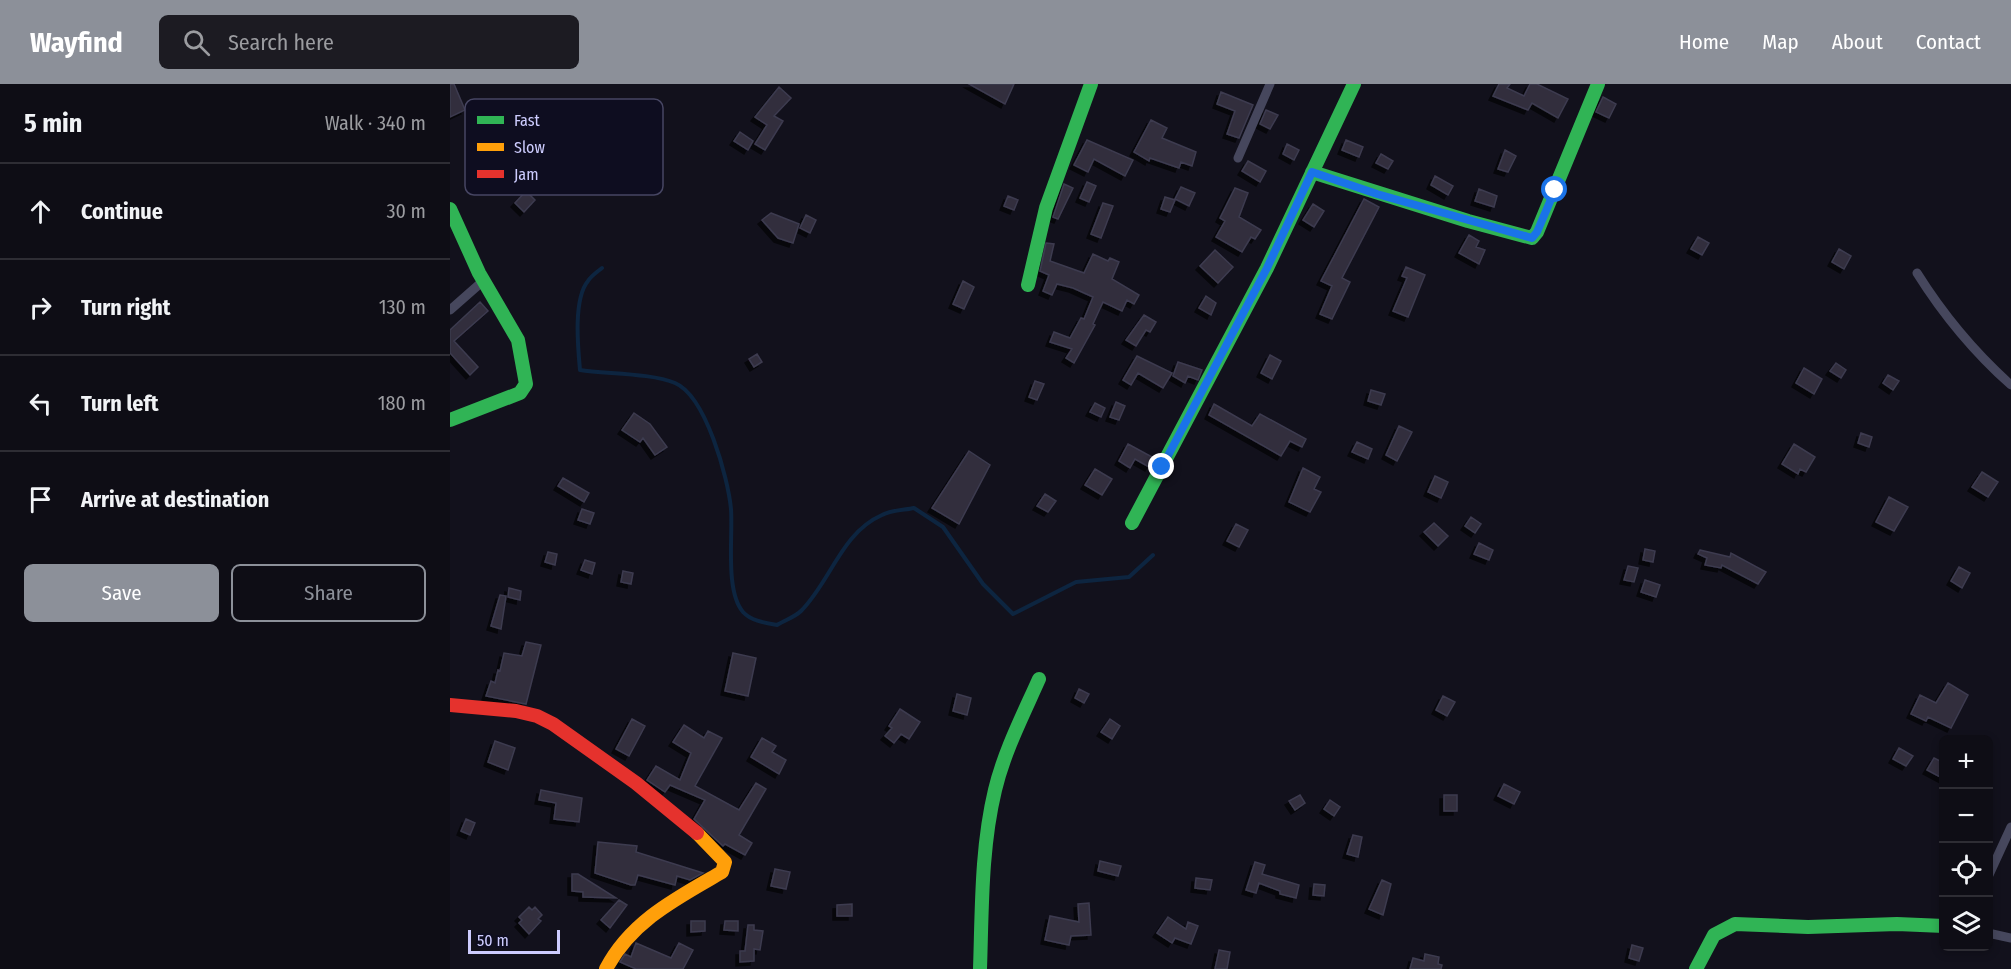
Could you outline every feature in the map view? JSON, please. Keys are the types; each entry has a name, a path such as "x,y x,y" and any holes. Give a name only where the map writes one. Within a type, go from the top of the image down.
{"street":[{"path":"1028,285 1032,258 1060,167 1091,84"},
{"path":"1238,158 1270,84"},
{"path":"1132,523 1267,268 1354,84"},
{"path":"1312,172 1434,211 1532,238 1537,232 1599,84"},
{"path":"450,209 483,281 518,336 524,351 526,384 520,393 450,420"},
{"path":"1917,273 1941,312 1982,359 2011,385"},
{"path":"450,310 483,281"},
{"path":"980,969 985,858 995,790 1016,729 1039,679"},
{"path":"450,705 521,713 547,721 578,741 675,816 725,862 722,872 649,917 628,933 613,953 606,969"},
{"path":"1993,868 2011,827"},
{"path":"1696,969 1713,934 1722,927 1735,924 1818,927 1908,923 1939,926"},
{"path":"1993,934 2011,938"}],"building":[{"path":"450,84 454,84 465,110 450,117"},
{"path":"969,84 1014,84 1005,104"},
{"path":"1499,84 1510,84 1507,88 1524,96 1530,84 1537,84 1568,99 1558,118 1532,103 1528,110 1493,96"},
{"path":"779,87 791,98 774,116 783,121 765,150 755,144 767,125 755,117"},
{"path":"1221,92 1253,105 1239,138 1227,134 1235,111 1217,104"},
{"path":"1603,97 1616,104 1609,118 1596,112"},
{"path":"1266,110 1278,115 1270,129 1260,124"},
{"path":"1151,120 1167,128 1162,138 1196,152 1192,166 1181,162 1179,168 1150,158 1149,161 1134,152"},
{"path":"740,132 753,141 748,150 734,141"},
{"path":"1087,140 1133,160 1125,176 1094,159 1088,172 1074,165"},
{"path":"1346,140 1363,147 1359,157 1342,150"},
{"path":"1287,144 1299,150 1294,160 1283,154"},
{"path":"1505,150 1516,156 1508,172 1498,169"},
{"path":"1381,154 1393,161 1388,169 1376,163"},
{"path":"1248,161 1266,171 1260,182 1242,171"},
{"path":"1435,176 1453,186 1448,195 1431,185"},
{"path":"1087,182 1096,186 1089,202 1080,198"},
{"path":"1064,184 1073,188 1058,219 1053,217"},
{"path":"1181,187 1195,193 1189,206 1175,199"},
{"path":"1235,188 1248,193 1239,217 1261,230 1255,239 1251,237 1242,252 1216,237 1225,221 1220,218"},
{"path":"1479,189 1497,196 1494,207 1475,201"},
{"path":"522,195 530,195 535,200 524,212 515,203"},
{"path":"1008,196 1018,200 1014,210 1004,206"},
{"path":"1165,197 1175,200 1170,212 1161,209"},
{"path":"1364,199 1379,207 1342,278 1350,282 1332,319 1320,314 1332,286 1321,281"},
{"path":"1103,203 1113,206 1101,238 1091,234"},
{"path":"1313,204 1324,211 1314,227 1303,220"},
{"path":"771,213 799,224 793,243 778,238 762,220"},
{"path":"806,215 816,220 810,233 800,228"},
{"path":"1469,235 1479,241 1476,247 1485,250 1479,264 1459,253"},
{"path":"1698,237 1709,243 1702,255 1691,249"},
{"path":"1046,243 1054,244 1050,261 1084,273 1093,254 1108,261 1110,258 1119,262 1112,279 1139,295 1134,304 1127,300 1122,311 1103,302 1093,324 1095,325 1074,363 1066,358 1072,349 1050,342 1054,332 1070,338 1081,318 1084,319 1093,297 1057,284 1052,295 1043,291 1049,275 1040,271"},
{"path":"1839,249 1851,256 1844,269 1832,262"},
{"path":"1215,250 1233,267 1218,283 1200,266"},
{"path":"1406,267 1425,275 1408,317 1393,311 1407,278 1402,276"},
{"path":"963,281 974,287 964,309 953,304"},
{"path":"1206,296 1216,303 1211,315 1199,308"},
{"path":"480,302 488,311 454,341 478,367 470,375 450,353 450,330"},
{"path":"1144,315 1156,322 1150,332 1146,330 1136,346 1126,340"},
{"path":"757,354 762,362 754,367 749,359"},
{"path":"1270,355 1281,361 1272,379 1261,373"},
{"path":"1137,356 1172,373 1163,388 1138,373 1131,385 1123,380"},
{"path":"1178,362 1202,370 1198,380 1188,376 1185,383 1173,376"},
{"path":"1836,363 1846,370 1841,378 1830,371"},
{"path":"1804,368 1822,379 1814,394 1796,383"},
{"path":"1888,375 1899,381 1893,390 1883,383"},
{"path":"1035,381 1044,384 1037,400 1029,397"},
{"path":"1371,390 1385,394 1381,405 1368,401"},
{"path":"1116,402 1125,406 1119,420 1110,417"},
{"path":"1095,403 1105,408 1101,417 1090,412"},
{"path":"1214,404 1252,426 1260,414 1306,439 1302,447 1290,441 1281,456 1209,415"},
{"path":"634,413 650,424 667,447 655,455 643,438 640,442 622,430"},
{"path":"1399,426 1412,432 1397,461 1386,455"},
{"path":"1861,433 1872,437 1869,447 1858,443"},
{"path":"1357,442 1372,449 1368,459 1352,452"},
{"path":"1128,444 1154,458 1149,467 1135,459 1130,468 1119,461"},
{"path":"1794,444 1815,457 1806,472 1800,469 1798,474 1782,464"},
{"path":"969,451 990,465 959,524 932,508"},
{"path":"1303,468 1320,477 1314,489 1321,492 1310,512 1289,502"},
{"path":"1095,469 1112,479 1102,495 1085,485"},
{"path":"1982,472 1998,482 1988,497 1972,487"},
{"path":"1435,476 1448,482 1441,498 1428,492"},
{"path":"563,478 589,493 584,502 558,486"},
{"path":"1045,494 1056,501 1048,512 1037,506"},
{"path":"1889,497 1908,507 1894,531 1876,522"},
{"path":"582,509 594,513 590,524 578,520"},
{"path":"1471,517 1481,524 1475,533 1465,526"},
{"path":"1434,523 1448,536 1438,546 1424,532"},
{"path":"1236,524 1248,530 1239,547 1227,541"},
{"path":"1479,543 1493,550 1489,560 1474,554"},
{"path":"1645,549 1655,551 1653,562 1643,560"},
{"path":"1700,550 1730,557 1731,553 1766,572 1758,584 1722,565 1721,568 1705,565 1707,558 1698,554"},
{"path":"548,552 557,554 555,565 545,562"},
{"path":"585,560 595,563 592,574 581,570"},
{"path":"1628,566 1638,568 1634,582 1624,580"},
{"path":"1959,567 1970,573 1962,588 1951,581"},
{"path":"623,571 633,573 631,584 621,582"},
{"path":"1645,580 1660,585 1656,597 1641,592"},
{"path":"509,588 521,591 520,600 508,597"},
{"path":"500,595 506,596 501,629 491,626"},
{"path":"526,642 541,645 526,704 486,696 491,681 495,683 504,653 522,656"},
{"path":"733,653 756,658 748,696 725,691"},
{"path":"1948,683 1968,695 1951,728 1928,717 1926,721 1911,714 1920,695 1936,703"},
{"path":"1079,689 1089,694 1084,703 1075,698"},
{"path":"957,694 971,698 967,715 953,711"},
{"path":"1443,696 1455,702 1447,716 1436,710"},
{"path":"900,709 920,722 909,739 901,734 894,743 885,736 892,728 889,726"},
{"path":"632,719 645,726 629,756 616,749"},
{"path":"1110,719 1120,726 1112,739 1101,732"},
{"path":"684,725 704,738 708,731 722,738 695,786 739,810 756,783 766,789 739,835 752,843 745,855 725,844 723,846 694,819 705,800 670,785 665,792 647,780 656,766 680,780 691,753 673,742"},
{"path":"762,738 776,746 772,752 786,760 779,774 751,757"},
{"path":"495,741 515,748 508,770 488,762"},
{"path":"1899,748 1913,756 1906,766 1893,759"},
{"path":"1934,758 1939,760 1939,776 1927,770"},
{"path":"1504,784 1520,792 1514,804 1498,796"},
{"path":"541,790 582,798 579,822 554,819 556,803 539,800"},
{"path":"1300,795 1305,803 1295,810 1289,801"},
{"path":"1444,795 1457,795 1457,811 1444,811"},
{"path":"1330,800 1340,807 1334,816 1324,809"},
{"path":"466,819 475,823 470,835 461,831"},
{"path":"1353,835 1362,837 1358,857 1347,854"},
{"path":"598,842 637,846 636,852 703,873 690,880 677,876 675,885 638,875 635,885 631,885 595,873"},
{"path":"1100,861 1121,866 1118,876 1098,871"},
{"path":"1255,862 1265,865 1262,874 1299,885 1296,898 1280,894 1280,891 1259,883 1256,893 1246,890"},
{"path":"775,869 790,872 786,889 771,886"},
{"path":"572,874 578,874 616,898 583,897 583,892 572,891"},
{"path":"1196,878 1212,880 1210,890 1195,888"},
{"path":"1382,880 1391,884 1383,915 1369,909"},
{"path":"1314,884 1325,885 1324,896 1313,895"},
{"path":"619,900 627,905 610,928 601,920"},
{"path":"1089,903 1091,935 1071,936 1069,945 1045,940 1050,916 1079,922 1078,904"},
{"path":"852,904 852,916 837,916 837,905"},
{"path":"529,907 532,910 535,907 542,915 538,919 541,921 529,934 519,923 522,920 519,917"},
{"path":"1168,917 1186,929 1188,922 1198,926 1191,944 1175,938 1172,943 1157,933"},
{"path":"691,921 705,921 705,931 691,932"},
{"path":"725,921 738,921 738,931 724,930"},
{"path":"748,925 754,925 754,930 763,931 760,950 754,949 754,961 740,962 740,951 745,951"},
{"path":"636,943 671,958 679,943 693,950 683,969 636,969 620,962 625,954 631,957"},
{"path":"1632,945 1643,948 1639,961 1629,958"},
{"path":"1219,950 1230,952 1227,969 1215,969"},
{"path":"1425,954 1439,957 1438,964 1442,965 1441,969 1410,969 1413,958 1424,961"}],"waterway":[{"path":"602,268 589,279 580,299 578,311 580,370 665,380 675,383 686,391 696,404 714,439 725,478 731,509 731,563 734,591 737,603 750,618 777,625 799,613 821,586 837,558 856,533 882,515 898,510 914,508 943,527 983,584 1013,614 1076,582 1129,577 1153,555"}],"traffic: fast":[{"path":"1028,285 1046,208 1091,84"},
{"path":"1132,523 1267,268 1354,84"},
{"path":"1312,172 1468,221 1532,238 1537,232 1598,84"},
{"path":"450,209 479,273 518,340 526,384 520,393 450,420"},
{"path":"980,969 983,879 990,812 1003,762 1039,679"},
{"path":"1696,969 1714,935 1735,924 1808,927 1897,924 1939,926"}],"traffic: slow":[{"path":"606,969 628,937 656,912 722,872 725,862 697,833"}],"traffic: jam":[{"path":"450,705 516,711 537,716 553,724 636,783 697,833"}],"route":[{"path":"1162,467 1267,268 1312,172 1332,181 1532,238 1537,232 1555,190"}]}
